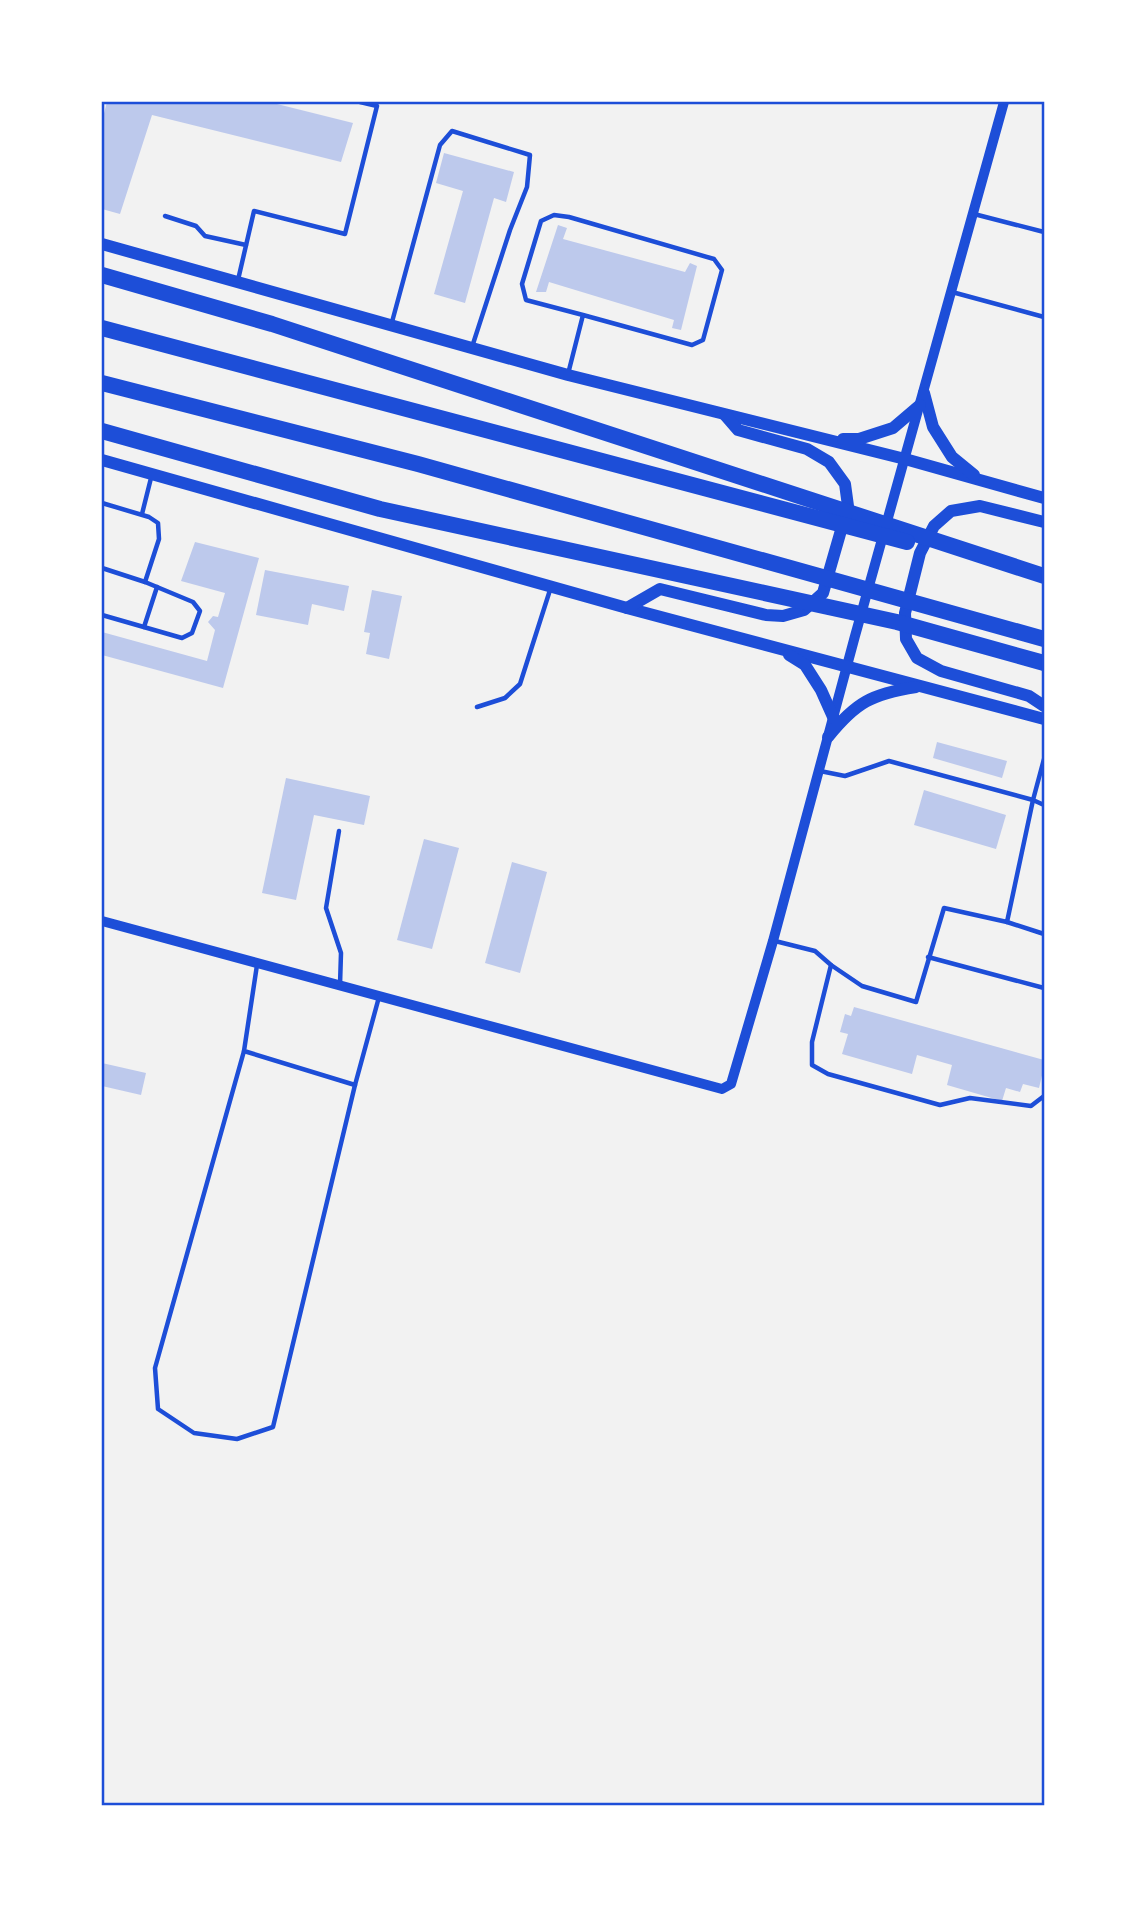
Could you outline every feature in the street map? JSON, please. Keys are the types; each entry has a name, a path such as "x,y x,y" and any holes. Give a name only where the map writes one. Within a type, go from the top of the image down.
{"highway":[{"path":"102,275 272,324 1045,577"},
{"path":"102,328 1045,577"},
{"path":"102,383 418,464 1045,639"},
{"path":"102,431 380,509 897,622 1045,663"}],"main road":[{"path":"102,244 568,375 905,459 1045,498"},
{"path":"824,439 859,439 893,428 922,399 933,427 952,457 979,480"},
{"path":"627,608 660,589 766,615 783,616 804,610 823,593 848,506 845,484 829,462 807,449 738,430 724,414"},
{"path":"102,460 627,608 1045,719"},
{"path":"1045,522 980,506 951,512 934,526 920,553 905,613 906,639 917,658 942,671 1030,696 1045,706"},
{"path":"777,648 804,665 821,690 834,719"},
{"path":"828,737 845,716 868,700 893,691 922,686"}],"street":[{"path":"102,921 722,1088 731,1084 773,941 855,635 1004,102"}],"lane":[{"path":"237,282 254,211 345,234 377,106 360,102"},
{"path":"391,327 440,145 452,131 530,155 527,187 471,348"},
{"path":"973,214 1045,232"},
{"path":"554,215 714,259 722,270 703,340 692,345 583,315 526,300 522,284 541,221 554,215"},
{"path":"165,216 196,226 205,236 246,245"},
{"path":"951,292 1045,317"},
{"path":"568,375 583,315"},
{"path":"142,514 152,474"},
{"path":"102,503 142,514 158,523 159,539 145,582"},
{"path":"102,568 193,602 200,611 192,633 182,638 102,615"},
{"path":"144,627 157,587"},
{"path":"477,707 505,698 520,684 551,587"},
{"path":"1007,922 1033,800 1045,759"},
{"path":"819,771 845,776 890,761 1045,805"},
{"path":"339,831 326,908 341,953 340,986"},
{"path":"773,941 815,951 862,986 916,1002 943,908 1007,922 1045,934"},
{"path":"928,957 1045,988"},
{"path":"257,963 243,1051 155,1368 158,1409 194,1433 237,1439 273,1427 379,996"},
{"path":"831,965 812,1042 812,1065 828,1074 940,1105 970,1098 1031,1106 1045,1096"},
{"path":"243,1051 355,1085"}],"building":[{"path":"107,102 269,102 353,123 341,162 152,115 120,214 102,209 102,121"},
{"path":"444,153 514,172 506,202 494,198 465,303 434,294 463,191 436,183"},
{"path":"558,225 567,228 563,239 685,272 690,263 697,266 681,330 672,328 674,320 549,282 546,292 536,292"},
{"path":"195,542 259,558 223,688 102,655 102,632 207,661 215,630 208,622 213,616 218,617 225,593 181,581"},
{"path":"265,570 349,586 344,611 312,604 308,625 256,615"},
{"path":"372,590 402,596 389,659 366,654 370,633 364,632"},
{"path":"937,742 1007,761 1002,778 933,758"},
{"path":"286,778 370,796 364,825 314,815 296,900 262,893"},
{"path":"924,790 1006,815 996,849 914,825"},
{"path":"424,839 459,848 432,949 397,940"},
{"path":"512,862 547,872 520,973 485,963"},
{"path":"854,1007 1044,1060 1039,1088 1023,1084 1020,1092 1006,1088 1002,1101 947,1085 952,1065 917,1055 912,1074 842,1054 848,1034 840,1032 845,1014 851,1016"},
{"path":"102,1063 146,1073 141,1095 102,1086"}]}
